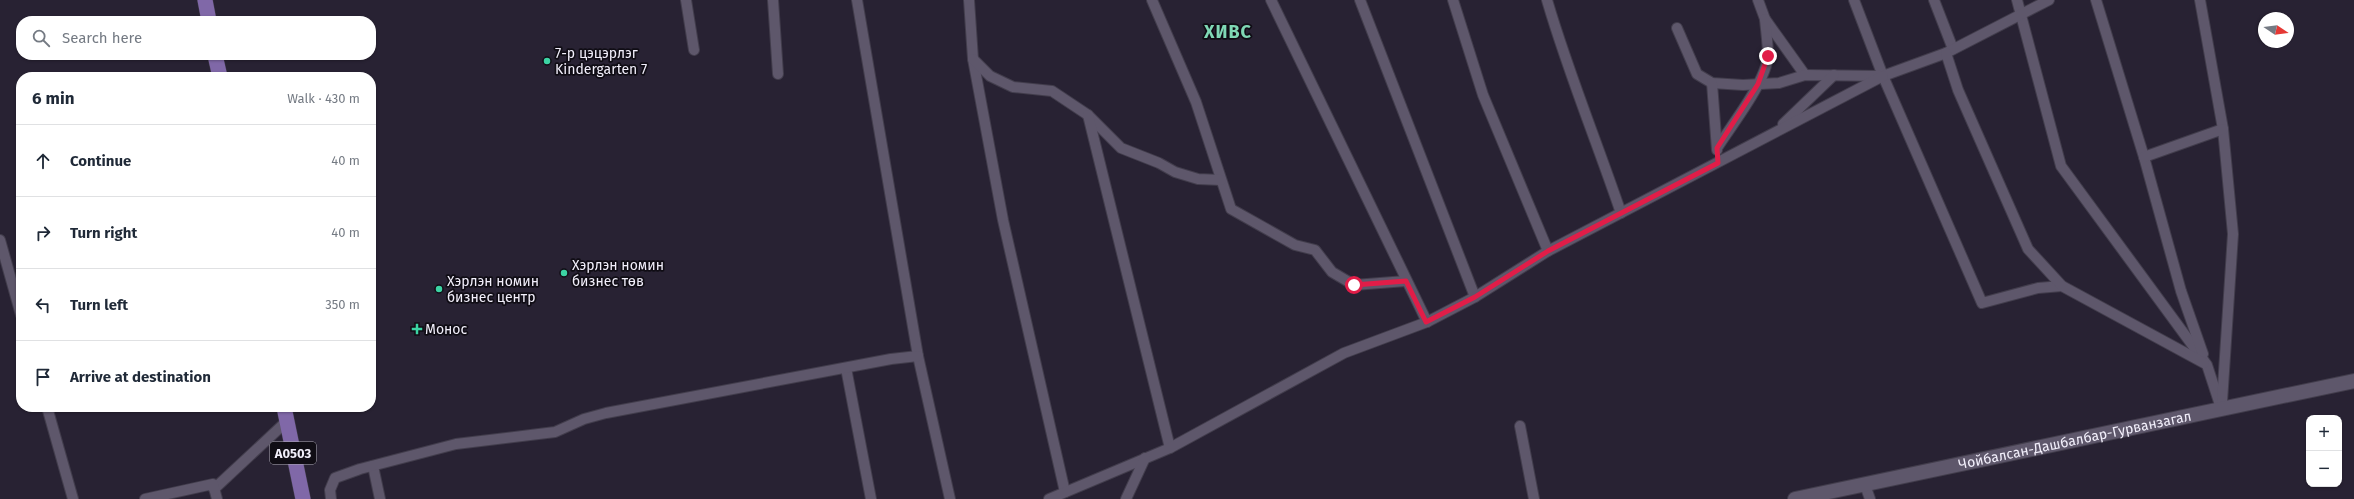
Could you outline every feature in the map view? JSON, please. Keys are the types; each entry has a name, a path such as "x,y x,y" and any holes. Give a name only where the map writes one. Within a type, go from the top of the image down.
{"main road":[{"path":"205,0 208,16"},
{"path":"217,60 219,72"},
{"name":"A0503","path":"285,414 303,499"}],"street":[{"path":"686,0 694,50"},
{"path":"773,0 778,74"},
{"path":"857,0 918,356 950,499"},
{"path":"969,0 973,59 1003,220 1065,492"},
{"path":"1152,0 1196,102 1231,209 1295,245 1315,250 1332,272 1354,285 1406,281"},
{"path":"1271,0 1426,322"},
{"path":"1360,0 1475,297"},
{"path":"1453,0 1483,95 1548,251"},
{"path":"1547,0 1561,48 1586,110 1621,213"},
{"path":"1758,0 1765,19 1805,75"},
{"path":"1854,0 1883,76 1982,303 2038,288 2062,286"},
{"path":"1934,0 1949,51 1958,90 2028,249 2062,286 2207,365"},
{"path":"2017,0 2061,166 2207,365"},
{"path":"1049,499 1170,448 1344,353 1426,322 1475,297 1548,251 1883,76 1949,51 2049,0"},
{"path":"2096,0 2144,157 2181,291 2221,408"},
{"path":"2200,0 2223,129 2233,234 2221,408"},
{"path":"1717,148 1758,84 1768,56 1765,19"},
{"path":"1677,28 1697,74 1712,83 1758,84 1779,82 1805,75 1883,76"},
{"path":"973,59 990,76 1014,87 1052,90 1088,115 1121,148 1159,163 1175,172 1198,179 1221,180"},
{"path":"1774,133 1834,75"},
{"path":"1712,83 1718,163"},
{"path":"1088,115 1170,448"},
{"path":"2144,157 2223,129"},
{"path":"0,240 16,297"},
{"path":"331,499 330,490 335,478 373,466 456,444 555,432 584,419 606,413 918,356"},
{"path":"846,368 871,499"},
{"name":"Чойбалсан-Дашбалбар-Гурванзагал","path":"1795,499 2354,381"},
{"path":"48,412 73,499"},
{"path":"214,488 285,414"},
{"path":"1520,426 1534,499"},
{"path":"1126,499 1145,458"},
{"path":"373,466 380,499"},
{"path":"145,499 213,484 217,499"},
{"path":"1865,485 1870,499"}],"place":[{"name":"7-р цэцэрлэг Kindergarten 7","path":"547,61"},
{"name":"Хэрлэн номин бизнес төв","path":"564,273"},
{"name":"Хэрлэн номин бизнес центр","path":"439,289"},
{"name":"Монос","path":"417,329"}],"district":[{"name":"ХИВС","path":"1228,32"}],"route":[{"path":"1354,285 1406,281 1426,322 1475,297 1548,251 1718,163 1717,148 1758,84 1766,67 1768,56"}]}
